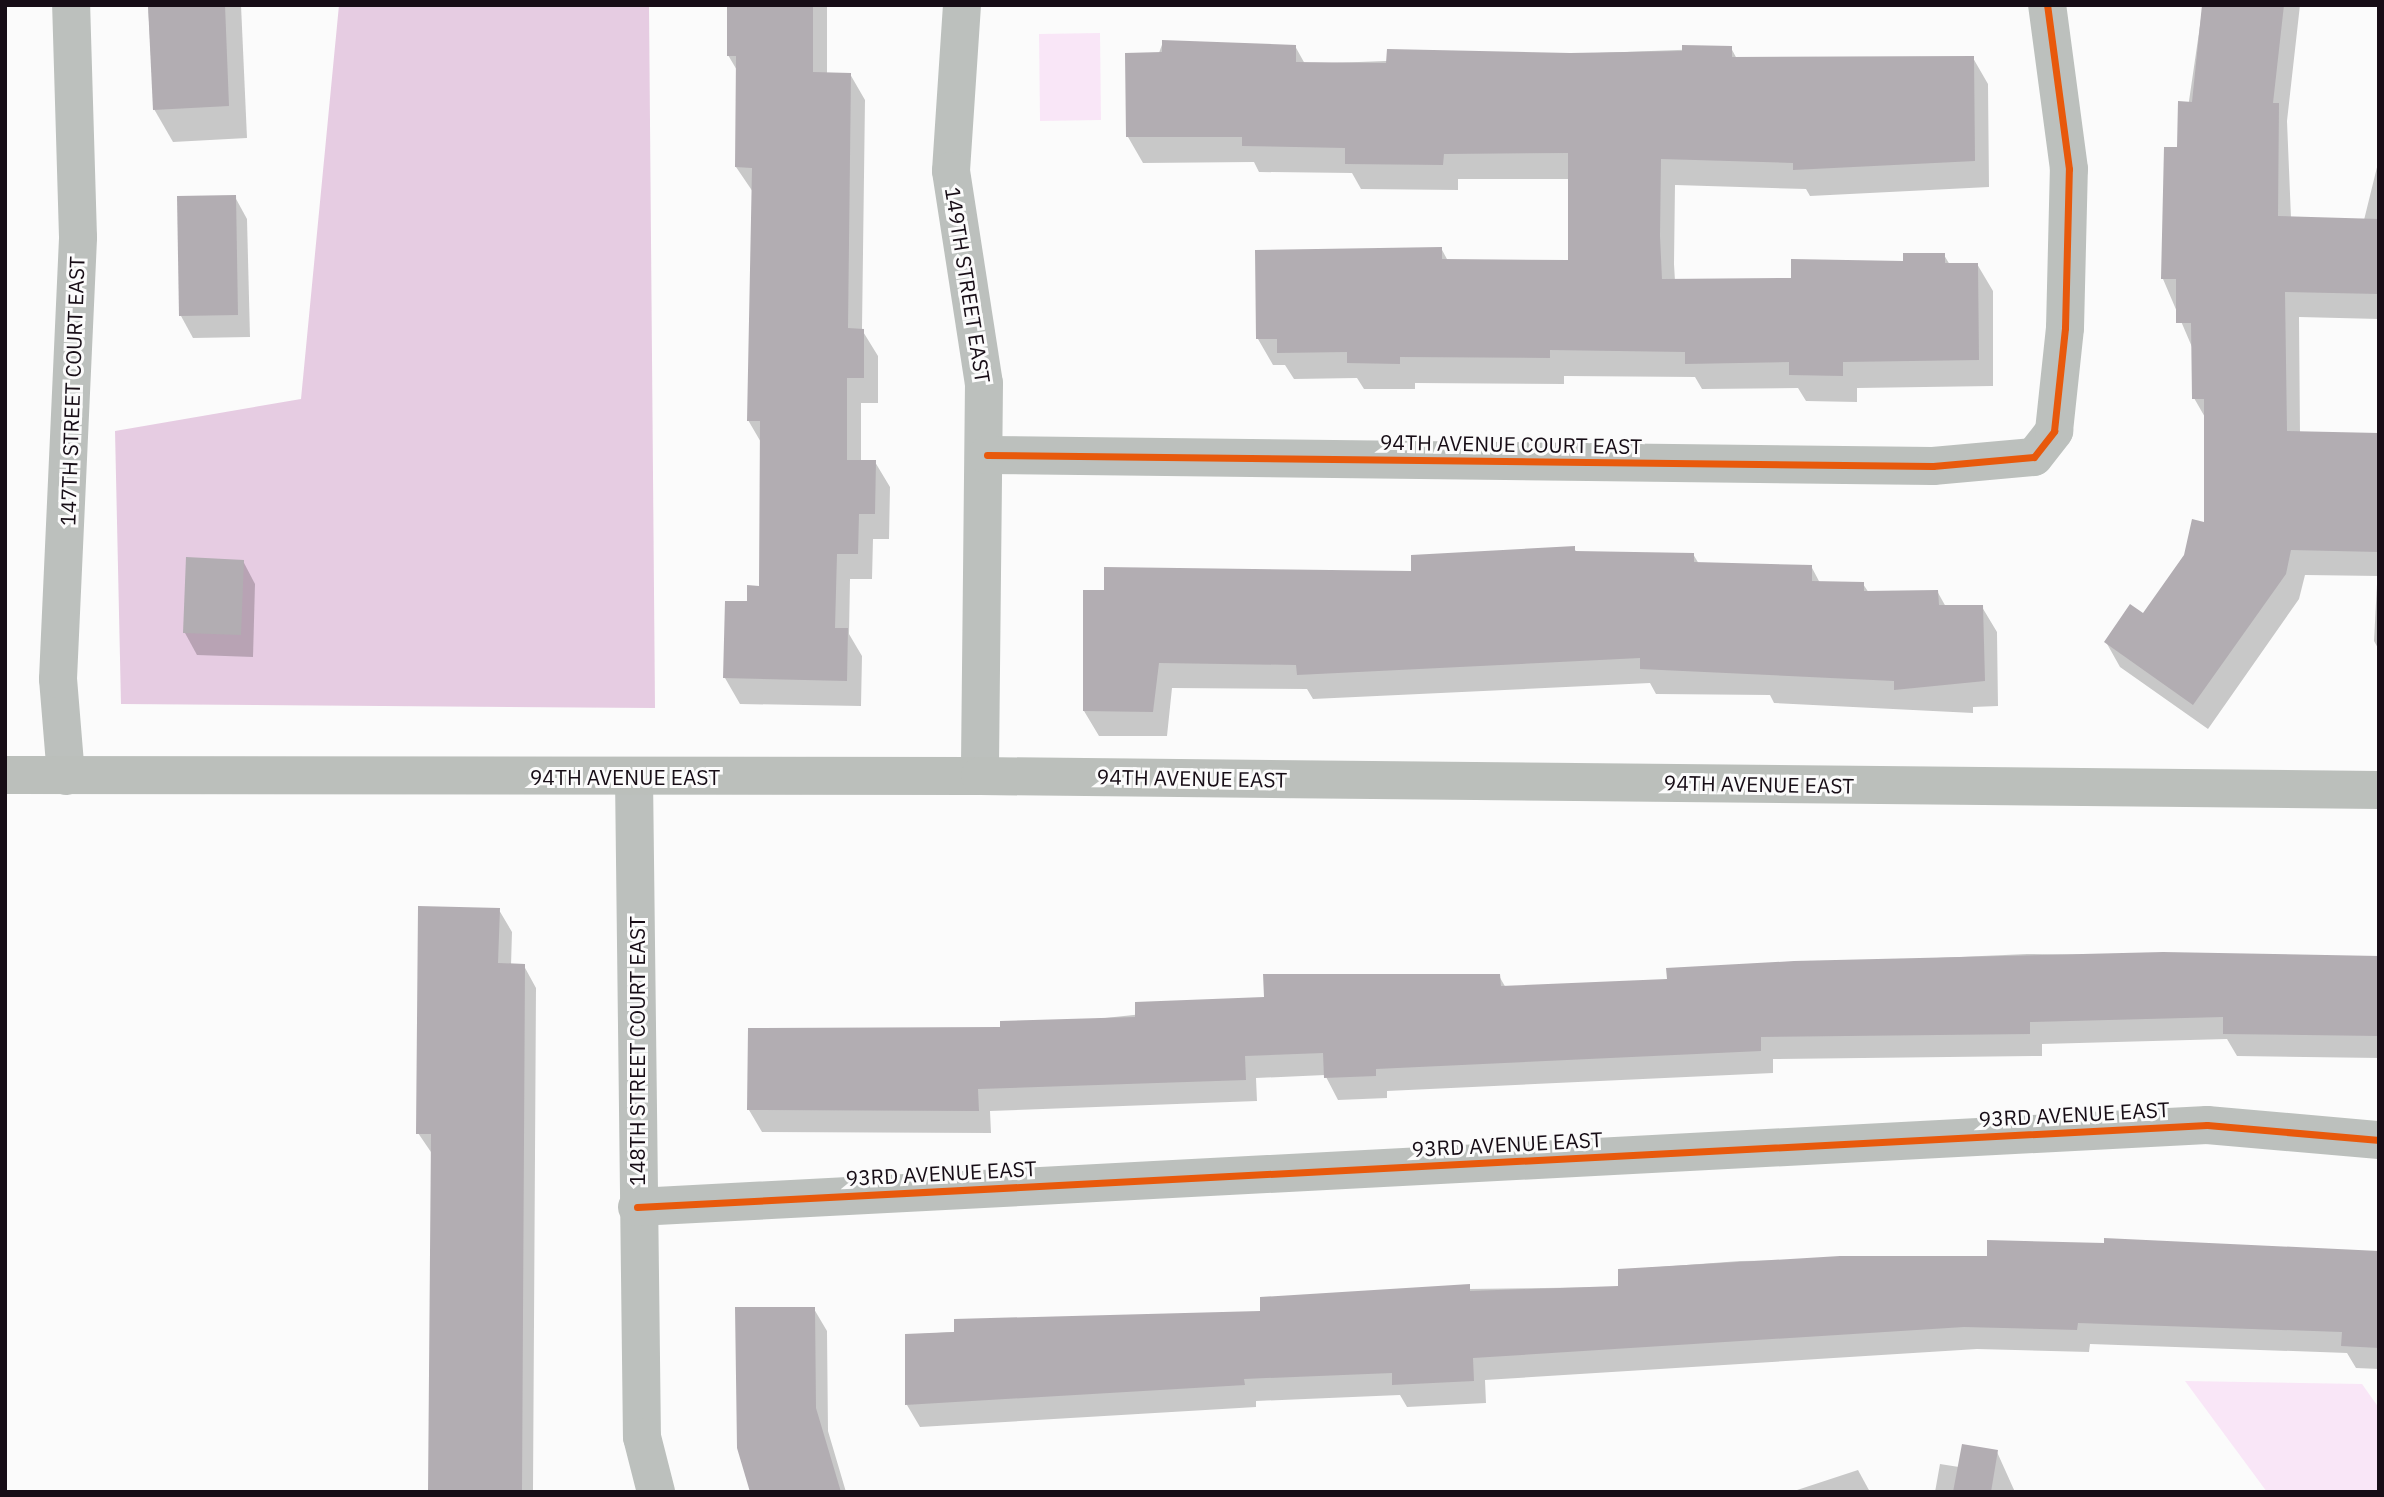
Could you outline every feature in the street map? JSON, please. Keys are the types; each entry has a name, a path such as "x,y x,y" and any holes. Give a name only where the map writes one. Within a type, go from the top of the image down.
{"main road":[{"name":"94TH AVENUE EAST","path":"5,775 981,776 2379,790"}],"street":[{"name":"147TH STREET COURT EAST","path":"66,776 58,679 78,237 71,5"},
{"name":"149TH STREET EAST","path":"962,5 951,171 978,332 987,455 981,776"},
{"name":"94TH AVENUE COURT EAST","path":"987,455 1933,467 2034,457 2053,431 2065,328 2069,169 2048,5"},
{"name":"148TH STREET COURT EAST","path":"634,777 637,1207 642,1437 656,1492"},
{"name":"93RD AVENUE EAST","path":"637,1207 2207,1125 2379,1140"}],"shaded area":[{"path":"339,5 649,5 655,708 121,704 115,431 301,399"},
{"path":"1100,33 1101,120 1040,121 1039,34"},
{"path":"2185,1381 2362,1384 2379,1408 2379,1492 2267,1492"}],"building":[{"path":"148,5 225,5 229,106 153,110"},
{"path":"727,5 813,5 813,72 851,73 848,328 864,329 864,378 847,378 847,460 876,460 875,514 859,514 858,554 837,554 835,628 848,628 847,681 723,678 725,601 747,601 747,585 759,586 760,421 747,421 752,168 735,167 736,56 727,56"},
{"path":"2202,5 2284,5 2273,103 2279,103 2278,216 2379,219 2379,294 2285,292 2287,431 2379,433 2379,552 2291,550 2286,574 2193,705 2104,642 2130,604 2143,613 2184,555 2192,519 2204,522 2204,399 2192,399 2191,323 2176,323 2176,279 2161,279 2164,147 2177,147 2178,101 2192,102"},
{"path":"1162,40 1296,45 1296,62 1386,63 1387,49 1570,53 1682,51 1682,45 1732,46 1732,57 1974,56 1975,161 1793,170 1793,163 1661,159 1660,236 1662,279 1791,278 1791,259 1903,261 1903,253 1945,253 1945,263 1978,263 1979,360 1843,362 1843,376 1789,375 1789,362 1685,364 1685,352 1550,350 1550,358 1400,357 1400,364 1347,363 1347,352 1277,353 1277,339 1256,339 1255,250 1442,247 1442,259 1568,260 1568,153 1444,154 1443,165 1345,164 1345,148 1242,146 1242,137 1126,137 1125,53 1162,52"},
{"path":"236,195 238,315 179,316 177,196"},
{"path":"1575,546 1575,551 1694,553 1694,562 1812,565 1812,581 1864,582 1864,591 1938,590 1939,605 1983,605 1985,681 1894,690 1894,681 1640,669 1640,658 1297,675 1296,665 1159,663 1153,712 1083,711 1083,590 1104,590 1104,567 1411,571 1411,555"},
{"path":"186,557 244,560 241,635 183,633"},
{"path":"418,906 500,908 498,963 525,964 522,1492 428,1492 431,1134 416,1134"},
{"path":"2163,952 2379,956 2379,1036 2223,1034 2223,1017 2030,1022 2030,1034 1761,1037 1761,1051 1376,1069 1376,1076 1324,1078 1323,1053 1245,1056 1246,1080 978,1089 979,1111 747,1110 748,1028 1000,1027 1000,1021 1135,1017 1135,1002 1264,997 1263,974 1500,974 1501,986 1667,979 1666,968 1794,961"},
{"path":"2104,1238 2379,1251 2379,1348 2341,1346 2342,1332 2078,1323 2077,1330 1964,1327 1473,1358 1474,1381 1392,1385 1392,1373 1244,1379 1245,1385 905,1405 905,1334 954,1332 954,1319 1260,1311 1260,1297 1470,1284 1470,1291 1618,1286 1618,1269 1840,1256 1987,1256 1987,1240 2104,1243"},
{"path":"735,1307 815,1307 816,1408 841,1492 750,1492 737,1448"},
{"path":"1962,1444 1998,1450 1991,1492 1953,1492"}],"cycle path":[{"path":"987,455 1933,466 2034,457 2054,431 2065,328 2069,169 2047,5"},
{"path":"637,1207 2207,1125 2379,1140"}]}
